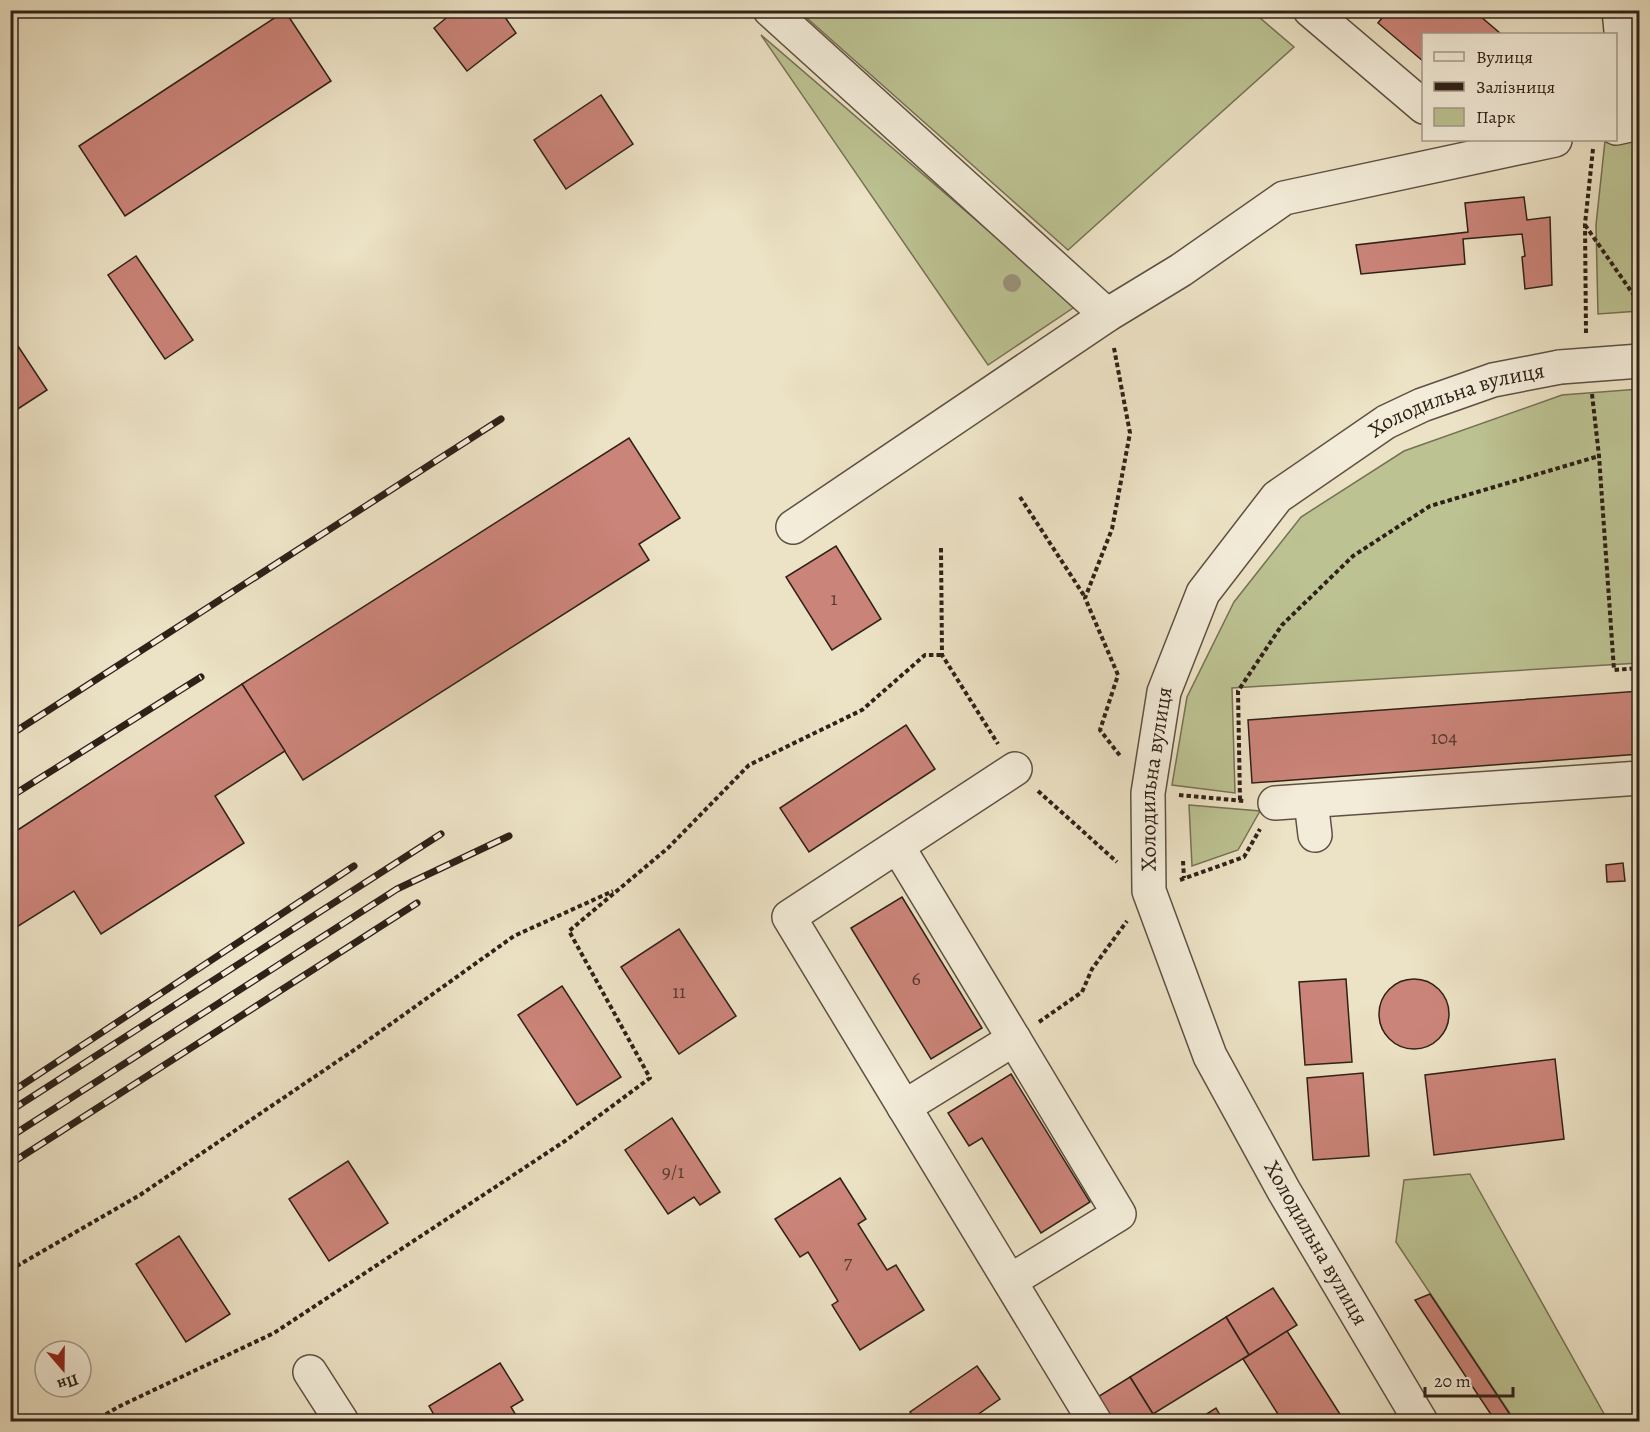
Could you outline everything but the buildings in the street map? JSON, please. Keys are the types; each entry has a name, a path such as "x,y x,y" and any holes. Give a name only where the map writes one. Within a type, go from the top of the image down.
{"street":[{"path":"770,10 1107,315"},
{"path":"1310,10 1422,105"},
{"path":"1620,10 1628,126"},
{"path":"793,527 1107,315 1181,270 1284,198 1472,148 1545,141"},
{"name":"Холодильна вулиця","path":"1421,1422 1284,1191 1210,1056 1149,891 1148,793 1164,692 1203,593 1277,497 1386,422 1422,405 1493,381 1560,367 1640,361"},
{"path":"1015,770 789,917 1095,1422"},
{"path":"1275,803 1640,778"},
{"path":"1311,801 1315,835"},
{"path":"898,847 1119,1214 1010,1281"},
{"path":"904,1107 1014,1039"},
{"path":"310,1372 342,1422"}],"path":[{"path":"1587,342 1584,309 1585,224 1594,141"},
{"path":"1585,224 1640,304"},
{"path":"1085,598 1112,529 1130,433 1107,315"},
{"path":"1591,387 1599,456 1614,670 1640,668"},
{"path":"1240,800 1238,691 1282,625 1353,556 1430,506 1599,456"},
{"path":"1014,1039 1082,992 1092,969 1149,891 1244,857 1275,803 1148,793 1100,730 1118,675 1085,598 1020,498"},
{"path":"941,548 942,655 1015,770 1149,891"},
{"path":"93,1422 118,1407 274,1333 565,1141 650,1078 569,931 668,848 749,765 862,710 925,655 942,655"},
{"path":"10,1270 140,1195 360,1046 514,936 619,889"}],"green space":[{"path":"799,11 1252,11 1294,47 1068,250"},
{"path":"761,35 1076,306 988,365"},
{"path":"1639,135 1639,311 1598,314 1596,225 1605,141 1617,141 1617,139"},
{"path":"1639,389 1639,663 1232,688 1235,793 1172,785 1187,697 1234,602 1301,517 1404,451 1562,395"},
{"path":"1189,805 1260,811 1238,850 1192,866"},
{"path":"1470,1174 1608,1421 1515,1421 1396,1242 1404,1180"}],"railway":[{"path":"10,735 501,419"},
{"path":"10,797 201,677"},
{"path":"10,1111 441,834"},
{"path":"10,1137 397,889 509,836"},
{"path":"10,1093 354,866"},
{"path":"10,1164 417,903"}]}
